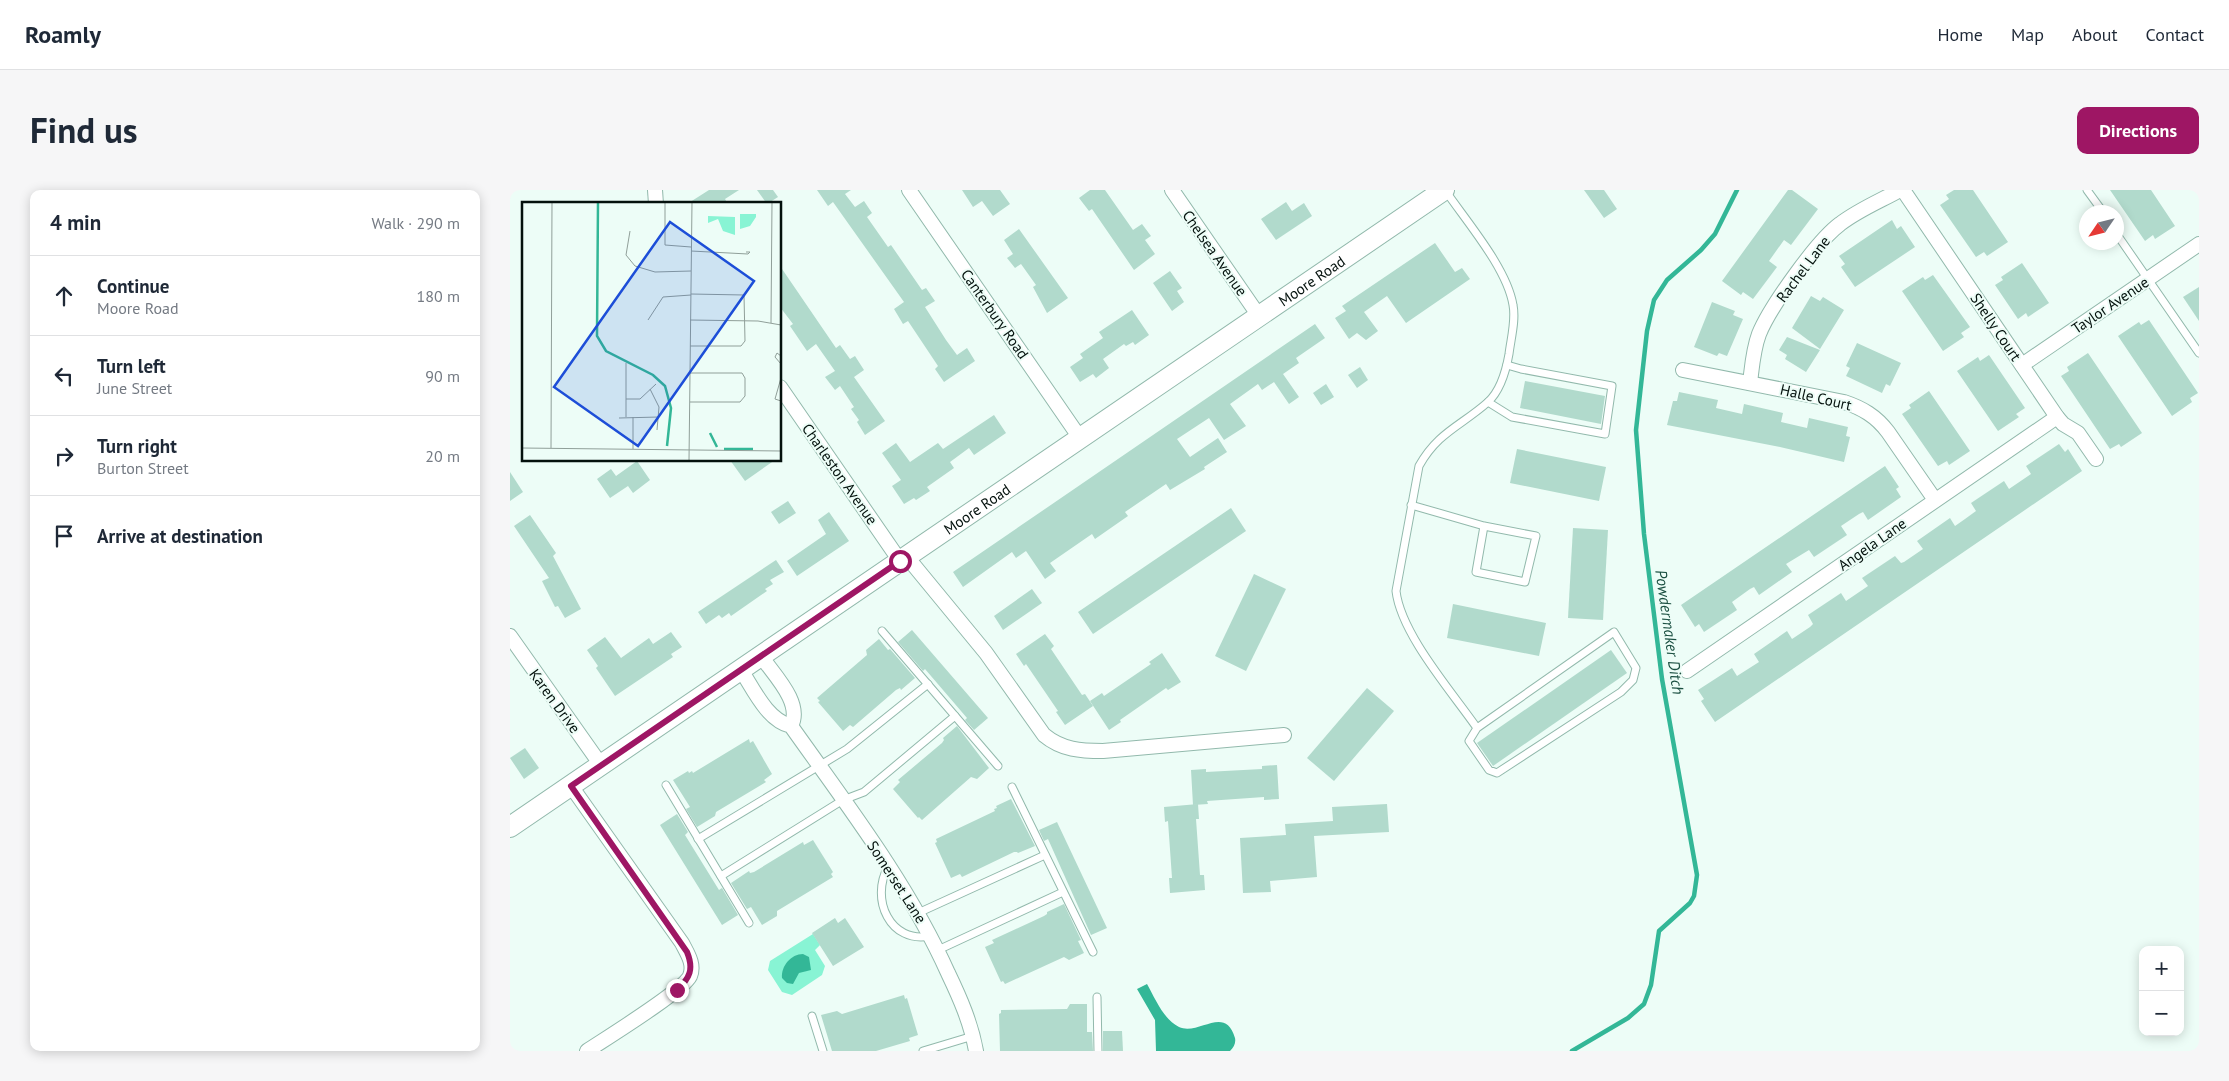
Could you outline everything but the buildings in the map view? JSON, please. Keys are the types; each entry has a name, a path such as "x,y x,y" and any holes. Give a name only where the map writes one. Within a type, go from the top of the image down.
{"street":[{"name":"Canterbury Road","path":"909,190 1080,438"},
{"name":"Chelsea Avenue","path":"1172,190 1259,316"},
{"name":"Moore Road","path":"510,828 1444,190"},
{"name":"Shelly Court","path":"1901,190 2057,417 2063,424 2078,433 2096,459"},
{"name":"Rachel Lane","path":"1750,383 1754,351 1762,329 1769,315 1813,252 1839,225 1901,190"},
{"name":"Taylor Avenue","path":"2022,365 2199,244"},
{"name":"Halle Court","path":"1683,370 1844,402 1865,410 1880,422 1888,432 1935,500"},
{"name":"Charleston Avenue","path":"781,388 904,559 986,653 1044,735 1054,742 1080,751 1103,751 1284,735"},
{"name":"Angela Lane","path":"1687,672 2057,417"},
{"name":"Karen Drive","path":"510,636 602,765"},
{"path":"761,656 792,701 796,717 792,726"},
{"name":"Somerset Lane","path":"741,670 772,716 782,724 792,726 918,913 938,950 962,1002 976,1051"},
{"path":"571,786 682,943 691,967 690,976 677,990 587,1051"}],"lane":[{"path":"1444,190 1508,285 1514,306 1507,365 1498,390 1488,402 1441,436 1427,450 1418,466 1396,592 1398,606 1418,645 1477,728"},
{"path":"2087,190 2098,205"},
{"path":"2124,244 2199,353"},
{"path":"1488,402 1512,417 1605,434 1612,386 1507,365"},
{"path":"1411,505 1484,526 1536,536 1525,582 1476,572 1484,526"},
{"path":"882,631 998,766"},
{"path":"1614,632 1636,668 1633,680 1621,692 1497,773 1489,770 1469,741 1477,728 1614,632"},
{"path":"698,839 847,749 928,684"},
{"path":"721,876 843,800 864,792 955,716"},
{"path":"666,785 749,923"},
{"path":"1012,787 1093,952"},
{"path":"918,913 1045,855"},
{"path":"888,867 882,879 880,892 890,922 901,932 913,937 930,936"},
{"path":"938,950 1063,892"},
{"path":"1097,997 1098,1051"},
{"path":"812,1016 823,1051"},
{"path":"923,1051 973,1036"}],"shaded area":[{"path":"813,934 820,945 815,950 825,966 822,975 792,995 782,992 768,970 770,961"},
{"path":"803,954 809,957 811,970 799,973 793,984 787,983 782,978 785,965 791,958"},
{"path":"1147,984 1160,1008 1173,1023 1187,1029 1211,1023 1225,1023 1231,1028 1235,1038 1233,1048 1230,1051 1156,1051 1155,1020 1137,989"}],"waterway":[{"name":"Powdermaker Ditch","path":"1572,1051 1628,1018 1644,1004 1651,985 1659,931 1690,903 1694,896 1697,875 1662,679 1644,534 1636,430 1647,331 1654,300 1667,280 1701,250 1715,234 1737,190"}],"route":[{"path":"677,990 690,976 691,967 687,952 571,786 900,561"}]}
